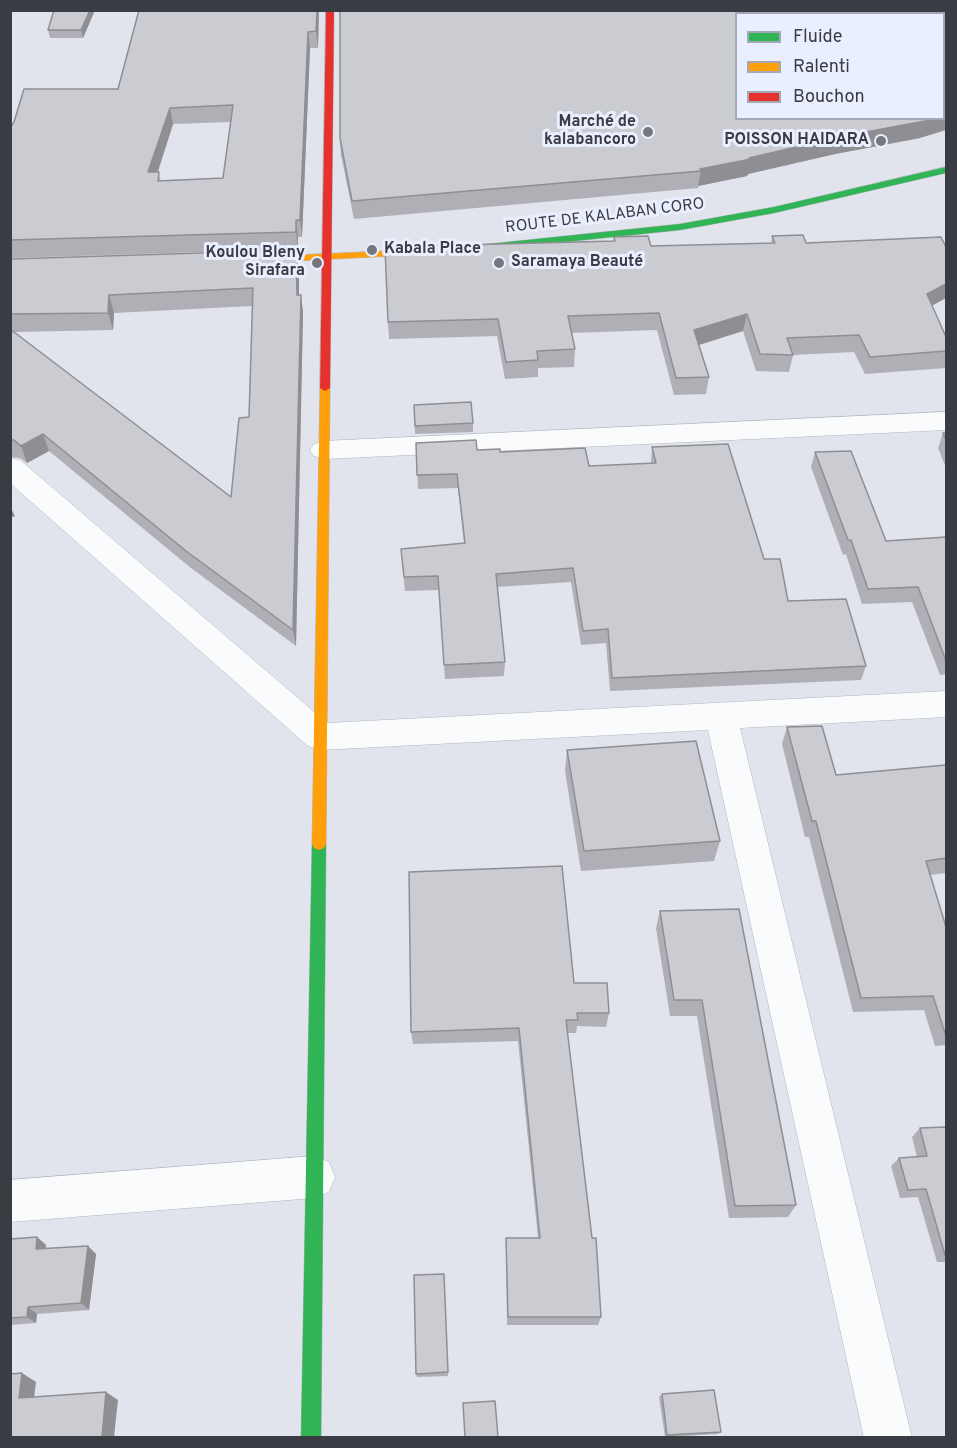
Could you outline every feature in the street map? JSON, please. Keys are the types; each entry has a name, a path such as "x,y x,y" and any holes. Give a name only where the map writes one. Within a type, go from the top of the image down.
{"street":[{"path":"311,1437 330,10"},
{"name":"ROUTE DE KALABAN CORO","path":"468,249 680,227 774,210 946,170"},
{"path":"237,261 447,250"},
{"path":"324,450 946,421"},
{"path":"10,467 321,737 946,704"},
{"path":"721,716 888,1437"},
{"path":"10,1201 314,1177"}],"building":[{"path":"54,10 90,10 81,30 48,30"},
{"path":"139,10 317,10 316,31 308,32 300,220 296,220 296,232 10,240 10,128 24,89 118,89","holes":["233,105 223,178 158,181 159,172 148,172 170,108"]},
{"name":"Marché de kalabancoro","path":"340,10 931,10 932,12 735,12 735,120 928,120 839,137 700,169 701,171 352,201 340,138"},
{"path":"945,34 946,36 945,116"},
{"path":"803,235 806,243 941,237 946,247 946,284 927,294 946,337 946,351 870,357 859,335 787,338 793,355 760,354 747,314 694,330 709,377 676,378 659,313 568,316 575,349 537,351 538,360 506,362 498,319 388,322 385,247 615,241 614,237 648,236 651,246 775,243 772,236"},
{"path":"296,250 297,295 301,295 293,630 186,551 43,434 21,446 14,440 10,440 10,409 12,408 10,407 10,329 231,497 239,418 249,417 253,288 109,295 108,313 10,314 10,259"},
{"path":"471,402 473,423 415,426 414,405"},
{"path":"476,440 477,450 500,449 500,452 585,448 589,466 656,463 652,447 728,444 764,559 780,559 788,601 846,599 866,666 612,678 608,629 583,631 573,568 496,574 505,662 444,665 438,576 404,577 401,549 465,543 457,474 417,475 416,443"},
{"path":"851,451 886,541 946,537 946,661 918,587 868,589 851,540 848,540 815,452"},
{"path":"822,726 836,775 946,765 946,858 926,861 946,927 946,1033 933,996 861,998 816,821 812,821 787,727"},
{"path":"696,741 720,841 584,851 567,750"},
{"path":"562,866 574,983 607,983 609,1013 577,1013 578,1020 566,1020 592,1238 596,1238 601,1317 508,1317 506,1238 540,1238 519,1028 411,1032 409,872"},
{"path":"739,909 796,1205 735,1206 702,1000 674,1000 660,911"},
{"path":"946,1127 945,1255 926,1189 908,1190 899,1158 927,1156 920,1128"},
{"path":"37,1237 36,1249 88,1246 81,1303 28,1307 27,1317 10,1318 10,1239"},
{"path":"444,1274 448,1372 416,1374 414,1275"},
{"path":"22,1373 19,1398 106,1392 102,1437 10,1437 10,1374"},
{"path":"714,1390 721,1432 667,1435 662,1394"},
{"path":"495,1401 498,1437 465,1437 463,1403"}],"traffic: fast":[{"path":"479,248 680,227 774,210 946,170"},
{"path":"311,1438 319,844"}],"traffic: slow":[{"path":"254,260 430,252"},
{"path":"319,844 325,388"}],"traffic: jam":[{"path":"325,388 330,10"}],"place":[{"name":"Marché de kalabancoro","path":"648,132"},
{"name":"POISSON HAIDARA","path":"881,141"},
{"name":"Kabala Place","path":"372,250"},
{"name":"Koulou Bleny Sirafara","path":"317,263"},
{"name":"Saramaya Beauté","path":"499,263"}]}
